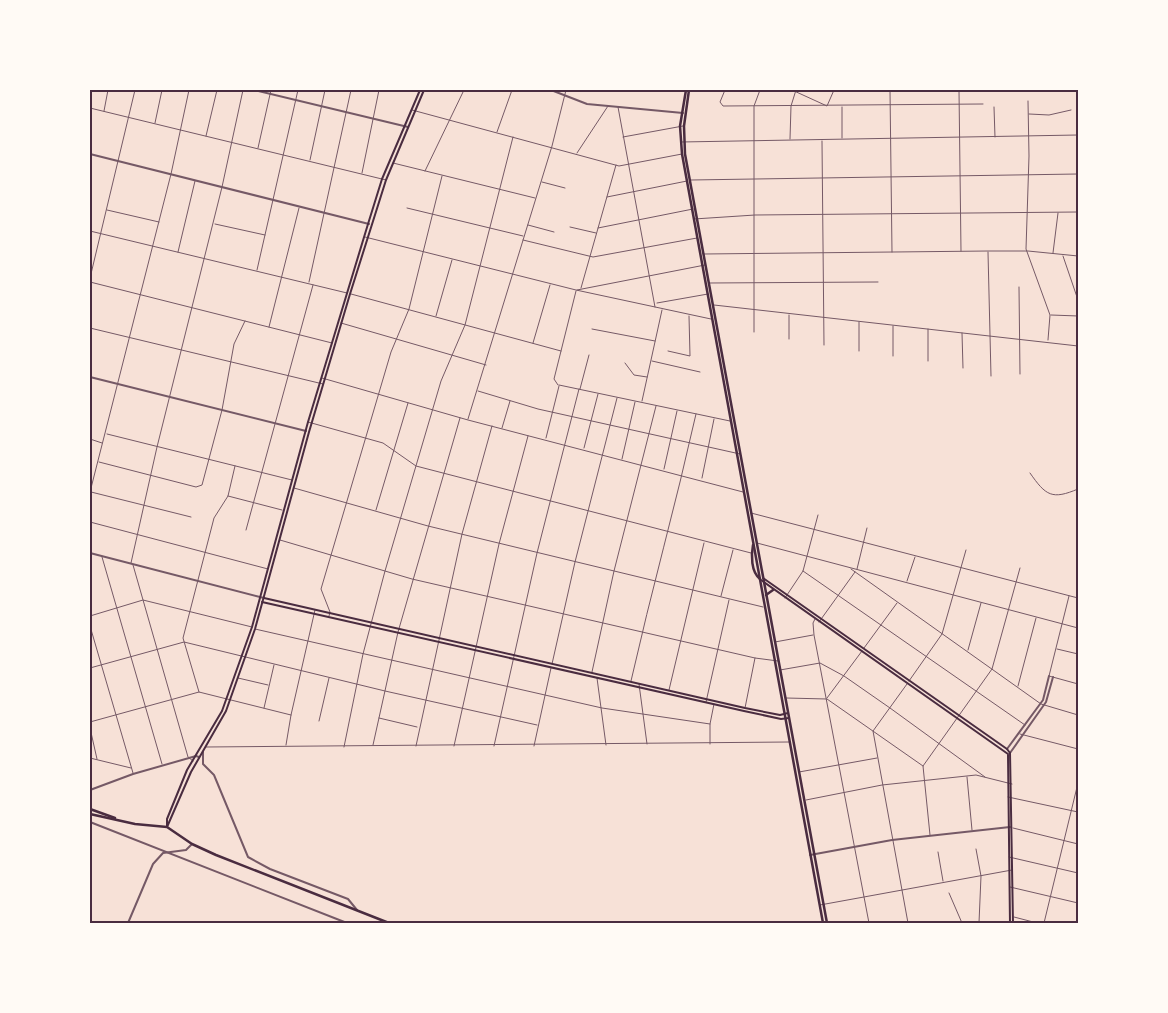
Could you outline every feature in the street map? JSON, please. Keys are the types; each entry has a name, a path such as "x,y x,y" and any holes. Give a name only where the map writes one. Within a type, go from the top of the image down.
{"main road":[{"path":"278,540 284,510 292,487 292,480 382,179 420,90"},
{"path":"333,343 386,180 424,90"},
{"path":"688,90 683,113 683,154 762,579 763,607 786,719 810,856 827,923"},
{"path":"167,827 172,807 192,761 205,747 230,700 255,629 307,432"},
{"path":"745,491 751,512 755,543 751,554 755,574 787,595 861,652 1009,754"},
{"path":"762,579 815,855 823,923"},
{"path":"764,583 816,618"},
{"path":"766,596 773,590"},
{"path":"263,598 399,628 513,659 552,665"},
{"path":"262,602 398,632 476,646 781,719 790,718"},
{"path":"167,827 198,756 222,711 262,602"},
{"path":"820,621 1007,749 1012,784 1009,857 1010,923"},
{"path":"591,674 597,677 631,683"},
{"path":"744,709 789,713"},
{"path":"1009,754 1008,797 1013,856 1013,923"},
{"path":"90,809 119,820"},
{"path":"90,814 167,827 192,844 389,923"}],"street":[{"path":"104,111 108,90"},
{"path":"90,278 135,90"},
{"path":"154,124 162,90"},
{"path":"189,90 171,174 90,492 191,517"},
{"path":"206,136 217,90"},
{"path":"243,90 205,258 150,476 132,564 188,757 214,775 248,857 270,869 348,899 357,910"},
{"path":"254,90 408,127"},
{"path":"258,148 271,90"},
{"path":"257,271 298,90"},
{"path":"310,161 326,90"},
{"path":"309,284 352,90"},
{"path":"362,174 379,90"},
{"path":"425,172 448,119 464,90"},
{"path":"496,132 512,90"},
{"path":"550,90 587,104 683,113"},
{"path":"468,420 514,275 566,90"},
{"path":"725,90 720,105 983,104"},
{"path":"754,332 754,106 760,90"},
{"path":"792,90 827,106"},
{"path":"827,106 834,90"},
{"path":"890,90 892,252"},
{"path":"959,90 961,251"},
{"path":"790,139 791,106 796,91"},
{"path":"1028,101 1029,176 1026,249 1050,315 1048,342"},
{"path":"577,154 608,106"},
{"path":"842,106 842,139"},
{"path":"618,107 651,275 656,303 655,308"},
{"path":"994,107 995,138"},
{"path":"90,108 386,180"},
{"path":"412,110 616,165 683,154"},
{"path":"1028,114 1048,115 1072,110"},
{"path":"624,136 682,126"},
{"path":"682,142 790,139 995,138 1078,135"},
{"path":"344,747 356,684 385,571 433,409 451,355 465,325 513,137"},
{"path":"822,139 824,345"},
{"path":"90,154 372,225"},
{"path":"389,162 535,199"},
{"path":"581,289 616,165"},
{"path":"607,197 688,181 754,178 1078,174"},
{"path":"329,616 330,612 321,589 395,340 409,309 442,176"},
{"path":"178,252 196,180"},
{"path":"540,182 565,188"},
{"path":"269,327 299,207"},
{"path":"407,208 524,236"},
{"path":"598,228 693,209"},
{"path":"106,210 159,222"},
{"path":"1053,254 1058,212"},
{"path":"695,218 755,215 1078,212"},
{"path":"213,224 265,235"},
{"path":"527,225 554,232"},
{"path":"570,227 596,234"},
{"path":"90,232 314,284 532,344 561,350"},
{"path":"364,237 550,284 655,308 714,319"},
{"path":"523,240 593,257 698,238"},
{"path":"988,251 991,376"},
{"path":"702,254 1028,251 1078,256"},
{"path":"1063,255 1078,300"},
{"path":"436,317 452,259"},
{"path":"576,290 704,265"},
{"path":"90,282 333,343"},
{"path":"707,284 878,282"},
{"path":"246,530 314,284"},
{"path":"532,344 550,284"},
{"path":"1019,287 1020,374"},
{"path":"576,290 554,379 559,385 732,421"},
{"path":"656,303 709,293"},
{"path":"712,306 1078,346 1078,388"},
{"path":"641,402 663,309"},
{"path":"668,351 690,356 689,315"},
{"path":"789,315 789,339"},
{"path":"1050,315 1078,316"},
{"path":"859,321 859,351"},
{"path":"98,462 196,487 202,486 222,410 234,344 245,322"},
{"path":"341,323 487,365"},
{"path":"893,326 893,356"},
{"path":"90,328 321,384"},
{"path":"592,328 656,342"},
{"path":"928,329 928,361"},
{"path":"962,333 963,368"},
{"path":"494,746 537,553 588,355"},
{"path":"651,361 700,372"},
{"path":"625,363 634,374 648,378"},
{"path":"90,377 307,432"},
{"path":"323,378 468,420 745,491"},
{"path":"545,439 559,385"},
{"path":"477,391 553,412 738,454"},
{"path":"584,450 598,393"},
{"path":"534,746 575,562 617,398"},
{"path":"502,428 510,400"},
{"path":"622,460 635,401"},
{"path":"376,510 408,403"},
{"path":"591,674 614,571 656,406"},
{"path":"664,470 677,411"},
{"path":"631,683 654,580 683,475 696,414"},
{"path":"373,746 399,628 460,417"},
{"path":"702,480 714,418"},
{"path":"310,423 383,443 416,466 751,554"},
{"path":"416,746 418,727 462,534 493,426"},
{"path":"106,434 292,480"},
{"path":"454,746 500,544 528,435"},
{"path":"90,439 103,443"},
{"path":"199,692 183,638 214,518 228,496 235,466"},
{"path":"1030,473 1042,489 1050,495 1064,495 1078,489"},
{"path":"292,487 428,526 763,607"},
{"path":"228,496 284,510"},
{"path":"751,512 1078,598"},
{"path":"785,598 803,572 818,515"},
{"path":"90,522 270,569"},
{"path":"820,621 856,571 867,528"},
{"path":"278,540 412,579 755,658 774,662 778,661"},
{"path":"668,692 704,542"},
{"path":"755,543 1078,628"},
{"path":"721,597 733,550"},
{"path":"908,923 873,731 942,634 966,550"},
{"path":"90,553 263,598"},
{"path":"102,556 162,765"},
{"path":"906,583 915,556"},
{"path":"930,835 923,766 992,669 1020,568"},
{"path":"856,571 897,603 1044,706 1078,715"},
{"path":"803,572 1025,726"},
{"path":"1009,754 1044,706 1069,596"},
{"path":"706,701 729,599"},
{"path":"90,616 143,600 308,642 602,708 710,724"},
{"path":"967,651 981,602"},
{"path":"827,699 897,603"},
{"path":"286,746 291,714 316,609"},
{"path":"1018,688 1036,617"},
{"path":"816,618 814,635 870,923"},
{"path":"90,626 134,774"},
{"path":"774,643 814,635"},
{"path":"90,668 184,642 385,691 538,724"},
{"path":"1056,648 1078,654"},
{"path":"744,709 755,658"},
{"path":"780,670 820,663 844,676 985,777"},
{"path":"263,708 274,665"},
{"path":"597,677 606,745"},
{"path":"1051,677 1078,684"},
{"path":"1007,749 1041,704 1051,677"},
{"path":"237,678 269,685"},
{"path":"319,721 329,678"},
{"path":"639,685 647,744"},
{"path":"90,722 199,692 291,714"},
{"path":"785,698 827,699 923,766"},
{"path":"710,744 710,724 714,703"},
{"path":"378,718 418,727"},
{"path":"90,728 98,754 97,760"},
{"path":"1019,734 1078,750"},
{"path":"205,767 202,760 205,747 534,746 790,742"},
{"path":"90,790 162,765 198,756"},
{"path":"90,758 132,768"},
{"path":"799,772 878,758"},
{"path":"967,776 972,831"},
{"path":"804,800 882,785 967,776 985,777 1012,784"},
{"path":"1044,923 1078,783"},
{"path":"1008,797 1078,812"},
{"path":"90,822 347,923"},
{"path":"810,856 892,840 1010,828 1078,844"},
{"path":"128,923 153,864 166,852 186,850 192,844"},
{"path":"976,849 981,876 979,923"},
{"path":"938,852 943,882"},
{"path":"1009,857 1013,856 1078,873"},
{"path":"822,904 1013,869"},
{"path":"1009,887 1078,903"},
{"path":"949,893 962,923"},
{"path":"1010,916 1037,923"}]}
